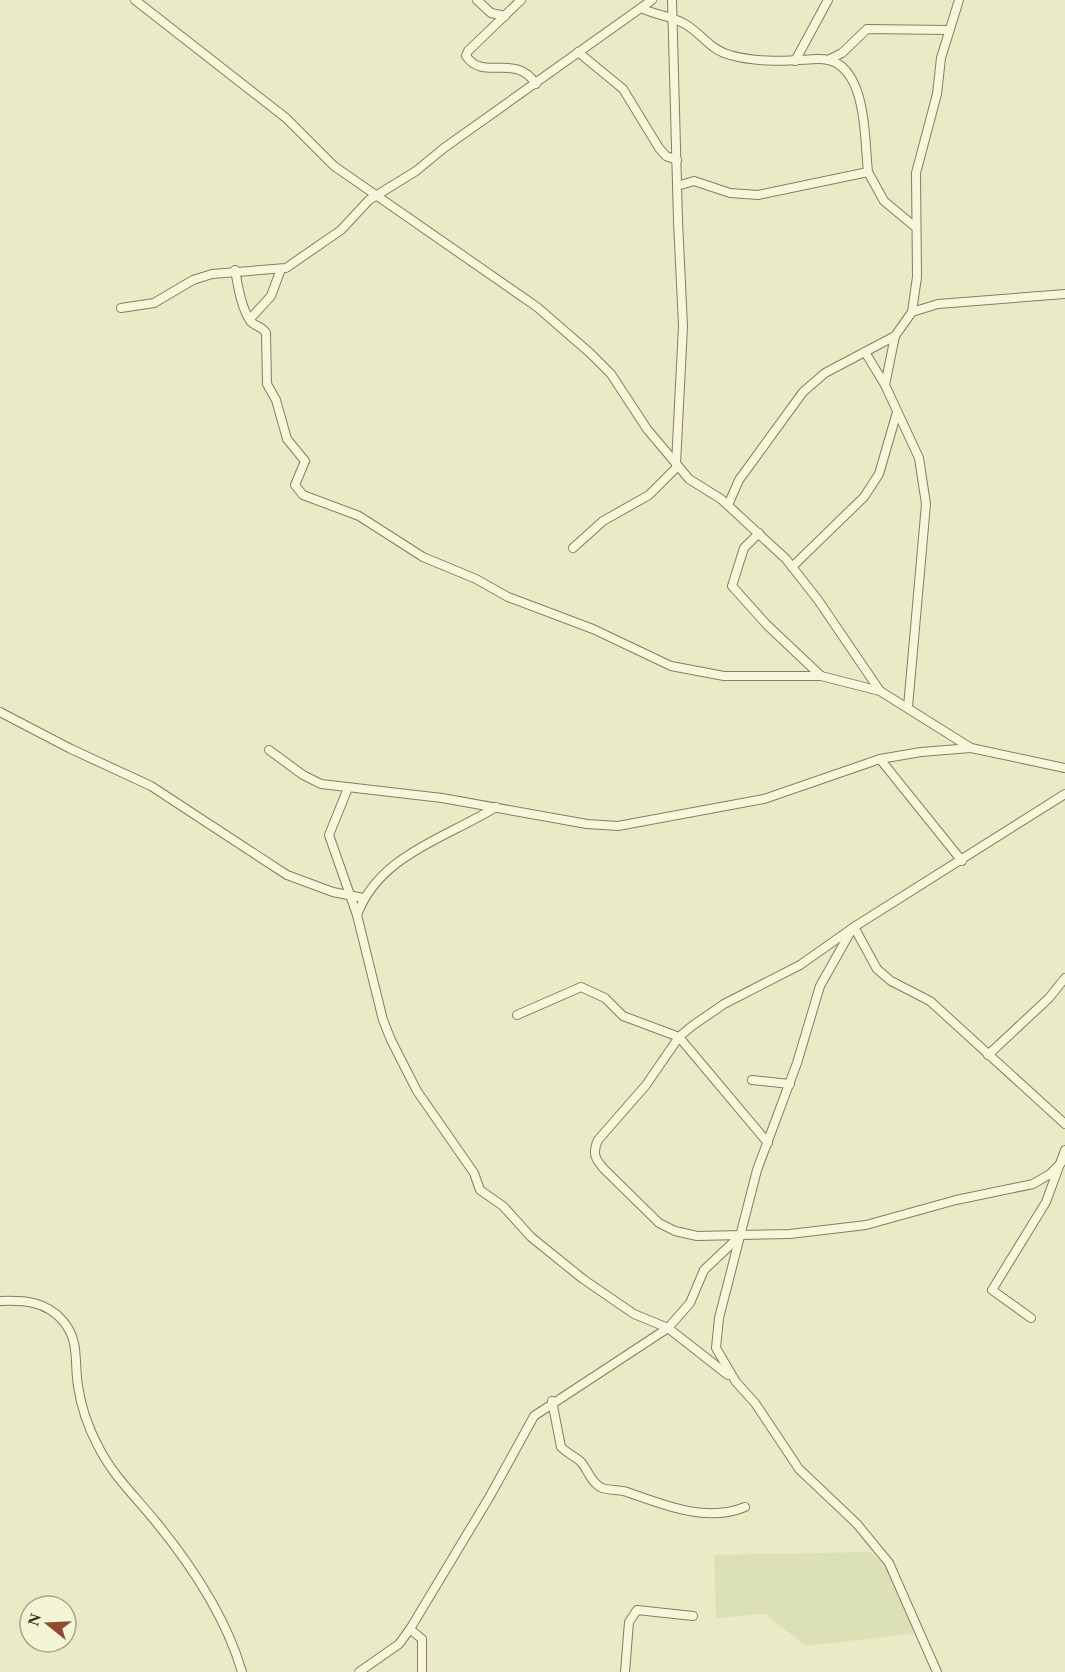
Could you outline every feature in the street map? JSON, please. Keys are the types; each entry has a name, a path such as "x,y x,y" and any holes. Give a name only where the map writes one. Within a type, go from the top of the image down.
{"street":[{"path":"135,0 286,118 327,160 376,197 537,307 566,331 608,370 631,407 693,483 728,505 792,567 880,691"},
{"path":"477,0 491,13 505,16"},
{"path":"521,0 468,51 467,57 487,68 519,68 531,75 536,84"},
{"path":"121,308 154,303 200,277 235,270 281,269 292,264 341,230 392,184 416,171 444,148 652,0"},
{"path":"573,548 603,521 649,495 677,465 683,350 672,0"},
{"path":"795,61 828,0"},
{"path":"885,385 895,336 912,312 916,277 914,226 916,170 939,87 941,58 959,0"},
{"path":"641,8 686,25 711,46 724,53 771,61 828,60 842,52 867,29 949,30"},
{"path":"578,52 622,89 659,148 666,156 677,160"},
{"path":"828,60 845,69 855,83 863,116 868,172 884,201 914,226"},
{"path":"677,186 694,181 725,192 758,195 868,172"},
{"path":"250,319 271,296 281,269"},
{"path":"235,270 241,296 250,319 266,333 267,384 276,400 287,439 303,456 304,461 295,485 303,495 359,516 413,552 476,579 500,593 593,629 671,666 724,676 821,676 880,691 971,748"},
{"path":"912,312 938,304 1065,294"},
{"path":"728,505 739,480 798,397 825,373 895,336"},
{"path":"865,352 885,385 906,428 919,459 926,495 926,531 912,639 908,707"},
{"path":"792,567 838,525 869,490 879,474 897,412"},
{"path":"759,534 744,548 732,586 767,625 821,676"},
{"path":"0,712 71,749 151,786 287,875 363,898"},
{"path":"269,750 313,781 348,788 442,798 587,824 618,826 764,799 880,759 921,752 971,748 1065,768"},
{"path":"880,759 962,861"},
{"path":"348,788 329,835 357,915 382,1020 417,1091 474,1173 480,1190 503,1206 531,1237 583,1279 634,1314 668,1328 736,1382 755,1403 799,1469 857,1524 889,1563 937,1672"},
{"path":"1061,1162 1050,1174 1033,1184 956,1200 866,1225 801,1233 697,1236 675,1232 659,1223 596,1160 594,1150 598,1140 646,1085 679,1038 724,1004 800,965 854,927 1065,794"},
{"path":"357,915 363,898 399,860 496,807"},
{"path":"854,927 877,969 891,981 923,996 1065,1124"},
{"path":"736,1382 716,1348 716,1333 745,1211 790,1084 820,986 854,927"},
{"path":"988,1055 1048,998 1065,978"},
{"path":"518,1015 581,987 605,998 623,1016 679,1038 768,1143"},
{"path":"752,1080 790,1084"},
{"path":"1031,1318 992,1290 1046,1202 1065,1150"},
{"path":"359,1672 399,1644 410,1629 490,1496 534,1416 552,1401 668,1328 690,1303 704,1270 741,1235"},
{"path":"0,1301 35,1302 63,1320 75,1342 77,1383 82,1408 98,1448 117,1480 173,1542 225,1626 242,1672"},
{"path":"552,1401 561,1447 582,1462 588,1476 602,1488 627,1492 666,1506 706,1513 721,1513 746,1507"},
{"path":"625,1672 628,1622 637,1610 693,1616"},
{"path":"410,1629 422,1640 422,1672"}],"green space":[{"path":"871,1552 890,1572 917,1633 806,1646 765,1614 716,1618 714,1555"}]}
